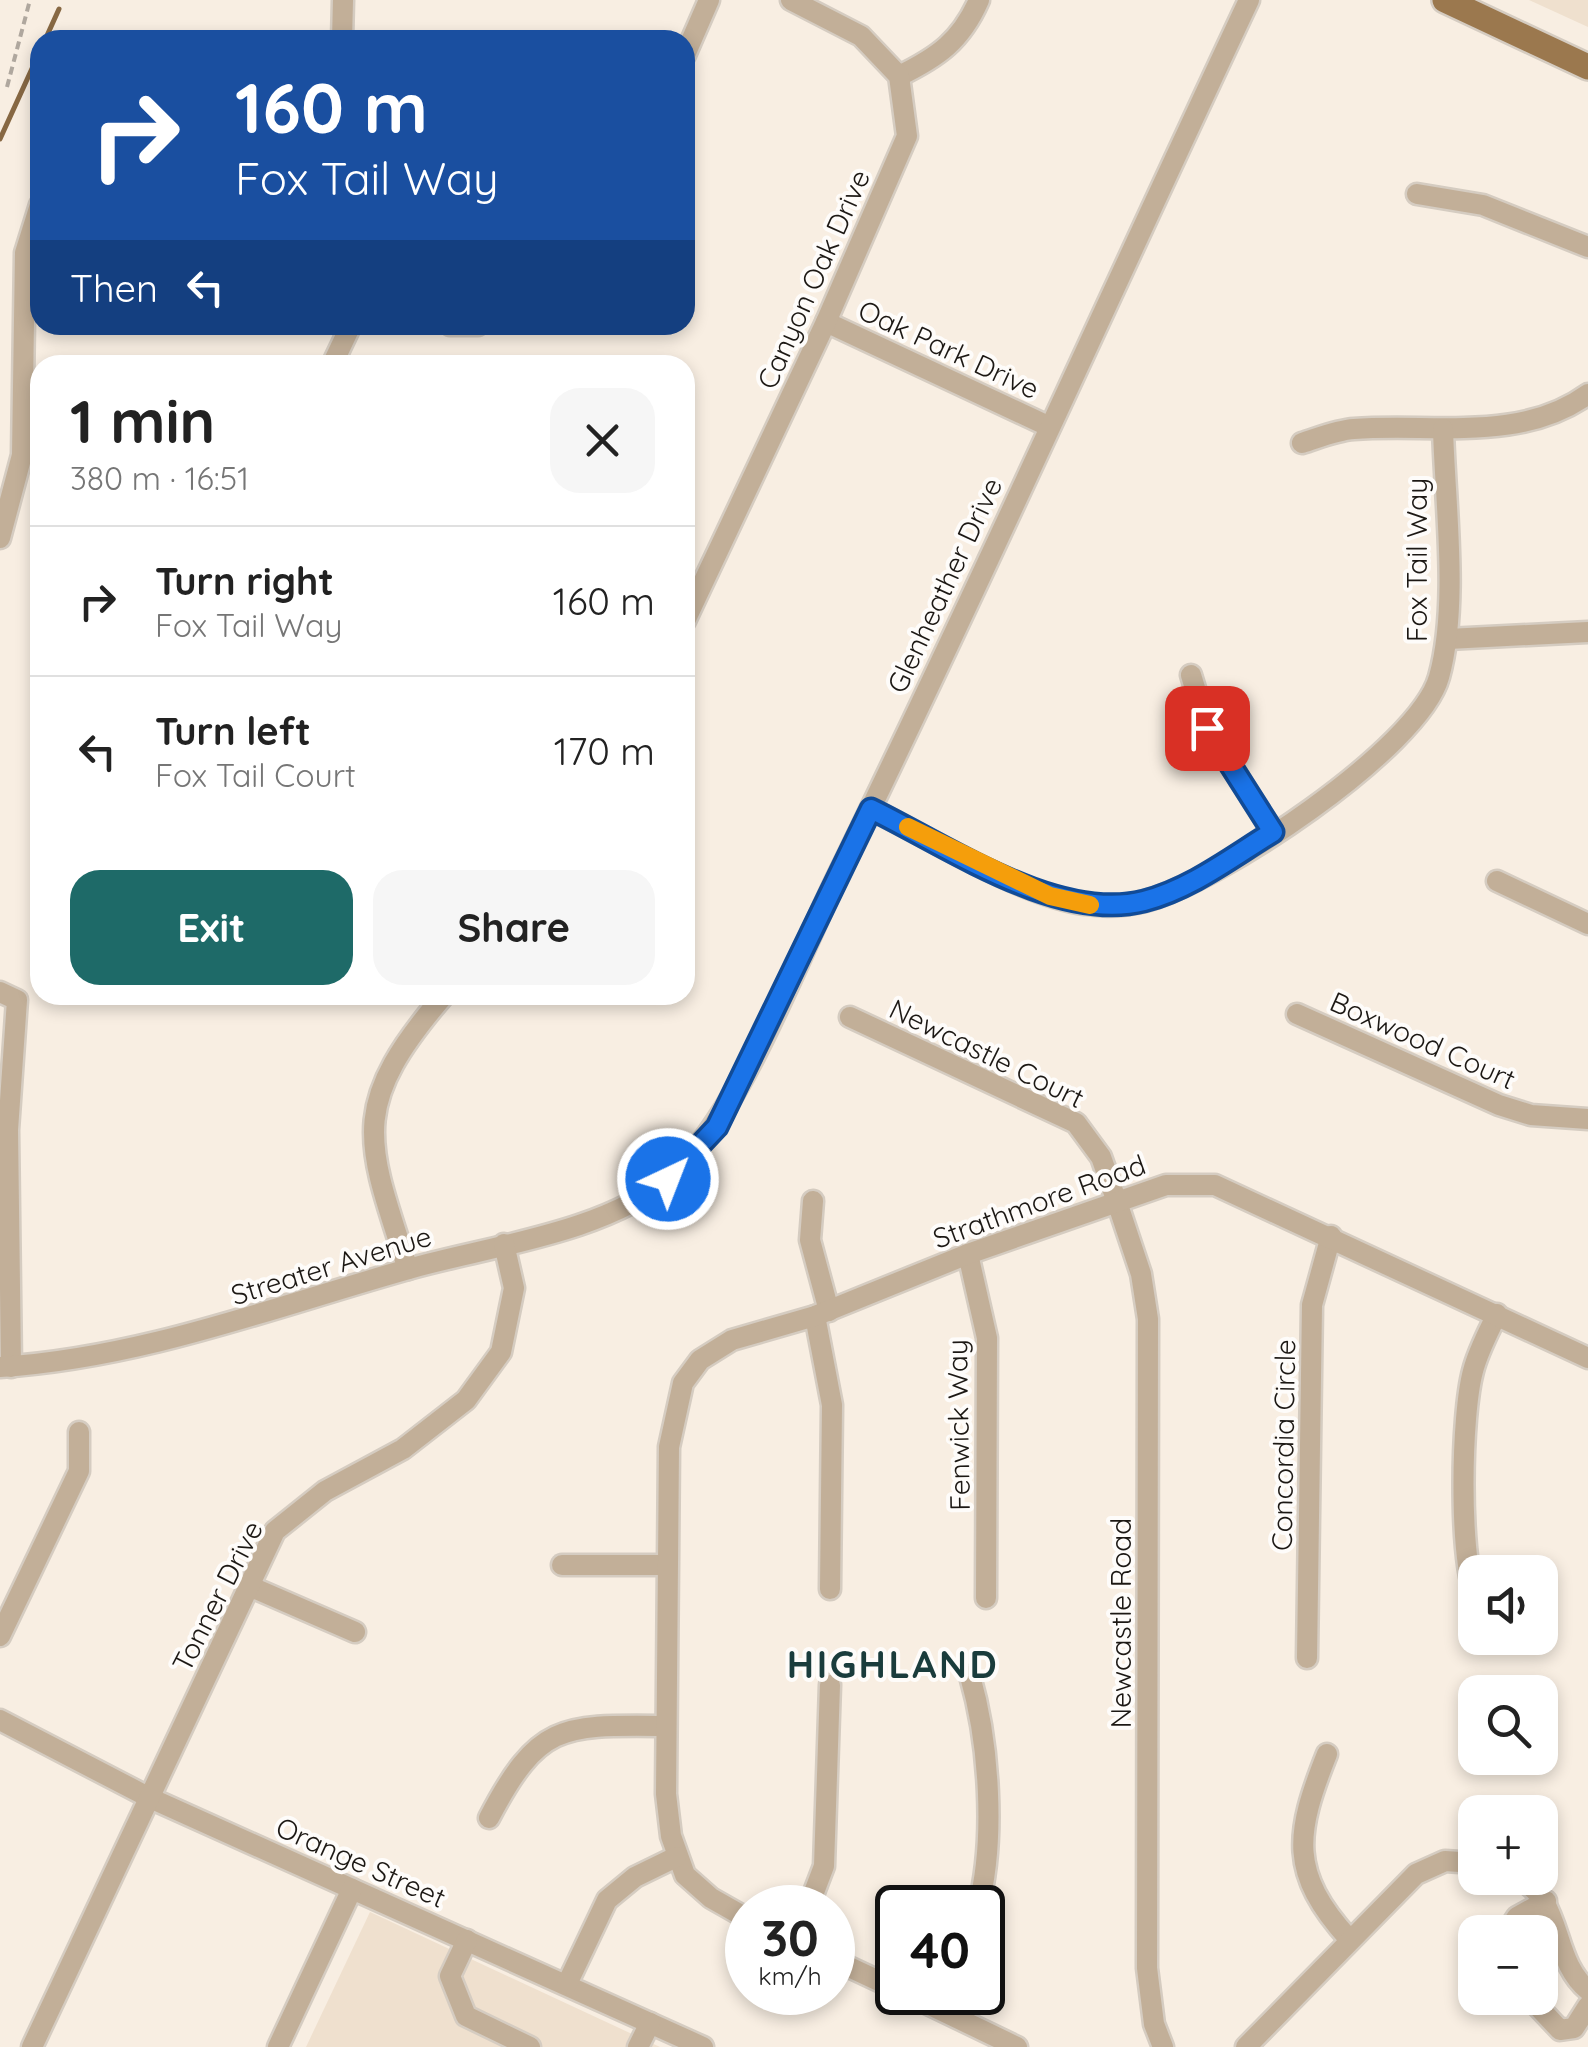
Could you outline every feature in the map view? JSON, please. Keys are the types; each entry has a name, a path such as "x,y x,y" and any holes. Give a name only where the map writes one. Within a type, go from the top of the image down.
{"main road":[{"path":"1445,0 1480,7 1588,66"}],"street":[{"path":"342,30 343,0"},
{"path":"695,33 710,0"},
{"path":"791,0 861,36 899,76 938,57 956,42 979,0"},
{"name":"Glenheather Drive","path":"668,1179 717,1127 871,809 1249,0"},
{"name":"Canyon Oak Drive","path":"695,599 826,322 908,136 899,76"},
{"path":"1416,194 1483,206 1588,247"},
{"path":"0,538 22,455 25,253 30,237"},
{"name":"Oak Park Drive","path":"826,322 1048,426"},
{"path":"1302,442 1351,429 1442,429 1550,416 1588,394"},
{"name":"Fox Tail Way","path":"871,809 1050,896 1116,906 1186,886 1365,772 1422,714 1438,682 1448,640 1442,429"},
{"path":"1448,640 1588,632"},
{"path":"1191,676 1207,728 1273,832"},
{"path":"1496,881 1588,924"},
{"path":"5,1367 8,996"},
{"path":"408,1269 379,1181 372,1117 387,1069 436,1005"},
{"name":"Boxwood Court","path":"1297,1014 1500,1105 1531,1115 1588,1118"},
{"name":"Newcastle Court","path":"850,1017 1076,1123 1101,1157 1118,1202"},
{"name":"Streater Avenue","path":"5,1367 70,1360 239,1322 408,1269 592,1219 668,1179"},
{"name":"Strathmore Road","path":"676,1857 666,1794 669,1447 684,1383 700,1360 732,1340 822,1313 968,1254 1180,1182 1214,1185 1588,1358"},
{"path":"813,1201 810,1240 832,1405 830,1590"},
{"name":"Newcastle Road","path":"1118,1202 1141,1274 1148,1318 1147,1968 1151,2010 1163,2047"},
{"name":"Concordia Circle","path":"1307,1658 1312,1305 1331,1236"},
{"name":"Tonner Drive","path":"32,2047 275,1531 325,1491 402,1449 466,1400 502,1352 514,1288 504,1244"},
{"name":"Fenwick Way","path":"968,1254 987,1338 986,1598"},
{"path":"1466,1555 1467,1399 1478,1353 1497,1314"},
{"path":"0,1636 79,1471 79,1432"},
{"path":"562,1565 666,1564"},
{"path":"250,1586 355,1632"},
{"path":"970,1676 983,1721 986,1788 983,1885"},
{"path":"817,1885 824,1866 830,1685"},
{"name":"Orange Street","path":"0,1720 150,1798 702,2047"},
{"path":"488,1818 520,1762 553,1736 571,1728 666,1726"},
{"path":"1328,1754 1307,1804 1305,1868 1313,1895 1349,1939"},
{"path":"566,1984 607,1900 635,1877 676,1857 685,1876 725,1906"},
{"path":"1246,2047 1399,1888 1430,1865 1458,1864"},
{"path":"278,2047 352,1889"},
{"path":"1539,1895 1546,1901 1570,1964 1588,1990"},
{"path":"1521,1915 1546,1901"},
{"path":"468,1940 450,1976 466,2016 530,2047"},
{"path":"1546,2015 1560,2030 1574,2028 1588,2006"},
{"path":"964,2015 1017,2047"},
{"path":"638,2047 650,2023"}],"path":[{"path":"7,87 30,0"}],"shaded area":[{"path":"1529,0 1588,0 1588,27"},
{"path":"370,1912 660,2047 306,2047"}],"waterway":[{"path":"50,30 59,9"},
{"path":"0,139 30,73"}],"slow traffic":[{"path":"908,827 1050,896 1090,905"}],"district":[{"name":"HIGHLAND","path":"893,1664"}],"route":[{"path":"668,1179 717,1127 871,809 1050,896 1082,904 1116,906 1146,901 1186,886 1273,832 1207,728"}]}
